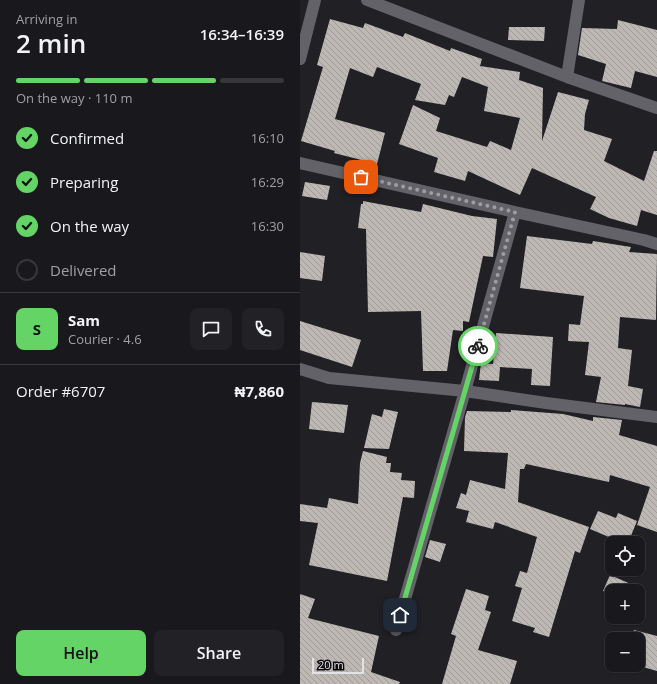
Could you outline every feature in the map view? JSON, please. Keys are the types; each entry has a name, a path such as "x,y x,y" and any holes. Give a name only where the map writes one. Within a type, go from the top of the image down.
{"street":[{"path":"300,59 315,0"},
{"path":"367,0 567,77 657,108"},
{"path":"567,77 579,0"},
{"path":"300,163 657,244"},
{"path":"396,630 515,212"},
{"path":"300,369 329,378 465,391 657,417"}],"building":[{"path":"330,19 363,28 365,23 403,37 405,33 450,51 451,48 482,59 480,66 520,72 519,80 543,88 542,141 558,92 589,100 585,114 584,130 612,139 604,161 644,181 654,151 657,151 657,215 641,210 637,226 609,218 590,209 596,197 532,168 520,195 468,171 465,181 434,172 438,158 399,144 413,105 440,118 436,131 487,147 490,141 511,150 520,118 484,111 488,87 462,77 454,97 449,95 445,105 415,100 421,84 377,67 373,77 350,68 335,119 385,133 377,164 334,153 335,151 301,141 323,67 317,65"},
{"path":"618,20 657,30 657,77 635,71 631,88 602,81 606,64 578,55 582,28 617,29"},
{"path":"509,27 545,27 544,41 508,40"},
{"path":"305,182 330,186 327,200 302,196"},
{"path":"363,201 421,212 423,204 472,216 497,219 493,257 483,256 469,322 463,321 463,331 453,330 447,371 423,371 421,311 368,312 366,229 358,228 361,204 363,204"},
{"path":"527,236 592,244 593,241 631,247 629,252 657,254 656,320 620,317 618,348 632,350 628,386 643,389 640,407 625,404 596,402 601,377 585,375 589,342 568,341 569,324 580,325 584,296 520,288"},
{"path":"300,252 325,256 322,281 300,278"},
{"path":"300,321 361,340 352,367 300,350"},
{"path":"496,333 553,337 550,386 531,385 532,369 500,367 499,381 479,380 481,363 493,364"},
{"path":"312,402 348,405 344,433 309,429"},
{"path":"384,409 398,412 389,449 364,448 372,414 382,417"},
{"path":"511,410 563,414 593,421 593,417 622,420 619,435 657,446 657,532 637,525 650,487 610,475 609,482 526,464 524,469 520,469 518,502 589,527 580,553 575,551 549,637 533,632 535,628 512,621 522,588 515,586 520,571 527,573 537,537 495,522 493,529 466,522 469,511 456,508 461,493 466,495 470,480 505,489 508,453 464,451 465,417 467,411 511,412"},
{"path":"363,451 387,457 386,463 391,463 390,472 402,473 401,480 415,481 414,498 403,497 387,581 309,565 318,523 300,521 300,504 327,508 329,498 358,504 360,463"},
{"path":"598,511 616,518 618,513 637,521 631,536 606,536 590,529"},
{"path":"430,540 446,544 440,562 425,557"},
{"path":"610,576 612,576 631,584 606,584"},
{"path":"466,589 489,596 485,610 491,612 478,650 517,661 510,684 442,684 456,636 451,634"},
{"path":"300,594 315,599 308,618 379,636 371,672 400,682 399,684 300,684"},
{"path":"645,633 657,636 657,671 645,668"}],"way so far":[{"path":"361,177 515,212 478,346"}],"route":[{"path":"400,615 478,346"}]}
